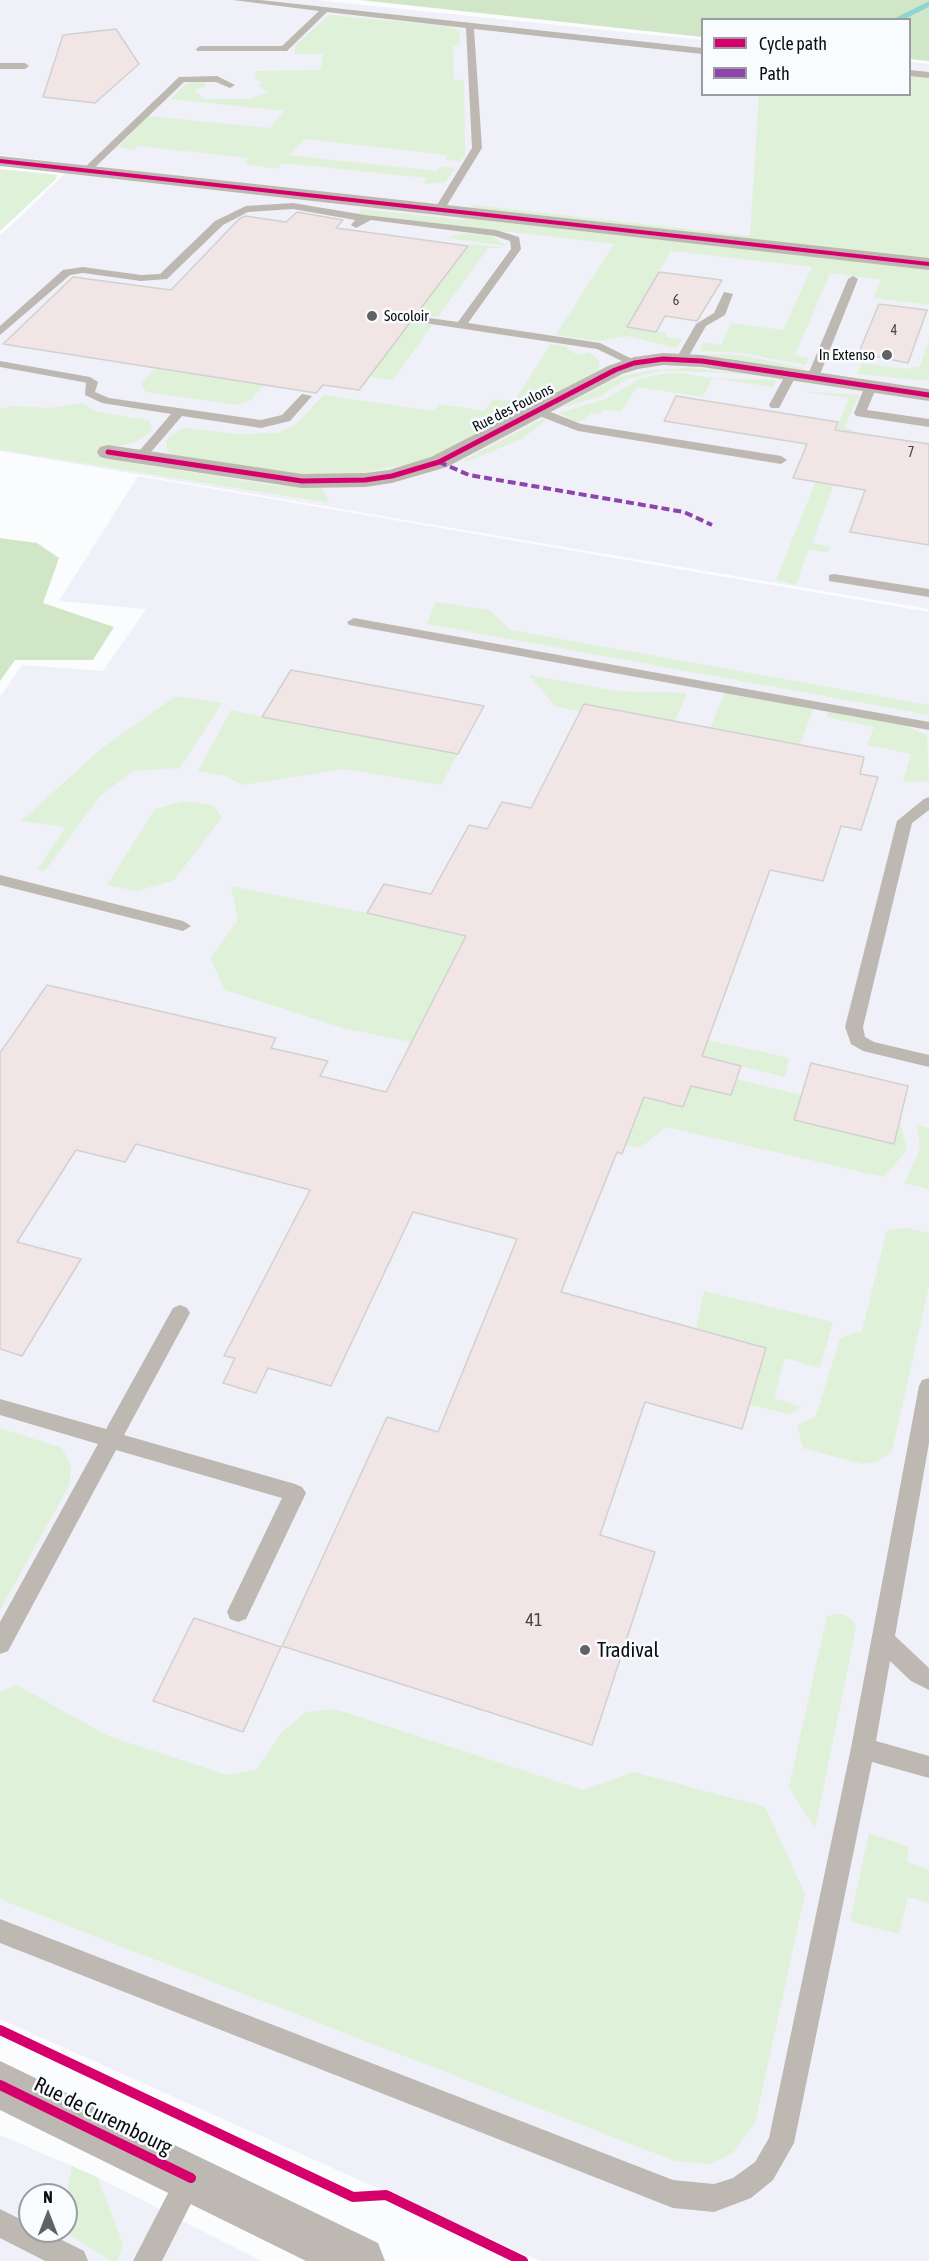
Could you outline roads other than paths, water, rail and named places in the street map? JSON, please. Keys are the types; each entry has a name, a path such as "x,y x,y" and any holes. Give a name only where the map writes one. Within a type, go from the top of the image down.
{"street":[{"path":"0,161 929,264"},
{"name":"Rue des Foulons","path":"108,452 302,481 365,480 414,471 439,462 615,370 634,363 682,359 929,395"},
{"name":"Rue de Curembourg","path":"0,2085 360,2261"}],"lane":[{"path":"237,0 701,51"},
{"path":"200,49 284,49 325,10"},
{"path":"439,210 477,148 471,26"},
{"path":"0,66 25,66"},
{"path":"911,73 929,75"},
{"path":"86,171 182,79 217,79 230,85"},
{"path":"0,332 67,272 83,270 141,278 163,277 219,223 246,209 292,206 364,218 430,223 496,233 515,239 516,249 461,325"},
{"path":"354,227 364,218"},
{"path":"813,377 854,279"},
{"path":"682,359 702,324 719,315 728,294"},
{"path":"422,320 600,346 634,363"},
{"path":"0,364 86,379 92,382 89,393 106,401 269,424 286,418 306,396"},
{"path":"776,405 791,374"},
{"path":"872,386 860,413 929,423"},
{"path":"538,411 578,427 781,460"},
{"path":"140,457 179,412"},
{"path":"834,578 929,593"},
{"path":"354,622 929,726"},
{"path":"929,802 905,820 854,1027 857,1040 869,1047 929,1061"},
{"path":"0,880 183,926"},
{"path":"0,1644 180,1313"},
{"path":"0,1931 673,2194 714,2198 741,2188 764,2171 781,2143 863,1748 929,1386"},
{"path":"0,1407 295,1493 238,1612"},
{"path":"882,1639 929,1680"},
{"path":"863,1748 929,1767"},
{"path":"147,2261 191,2178"},
{"path":"0,2223 74,2261"}],"waterway":[{"path":"901,18 929,4"}],"place":[{"name":"Socoloir","path":"372,316"},
{"name":"In Extenso","path":"887,355"},
{"name":"Tradival","path":"585,1650"}]}
